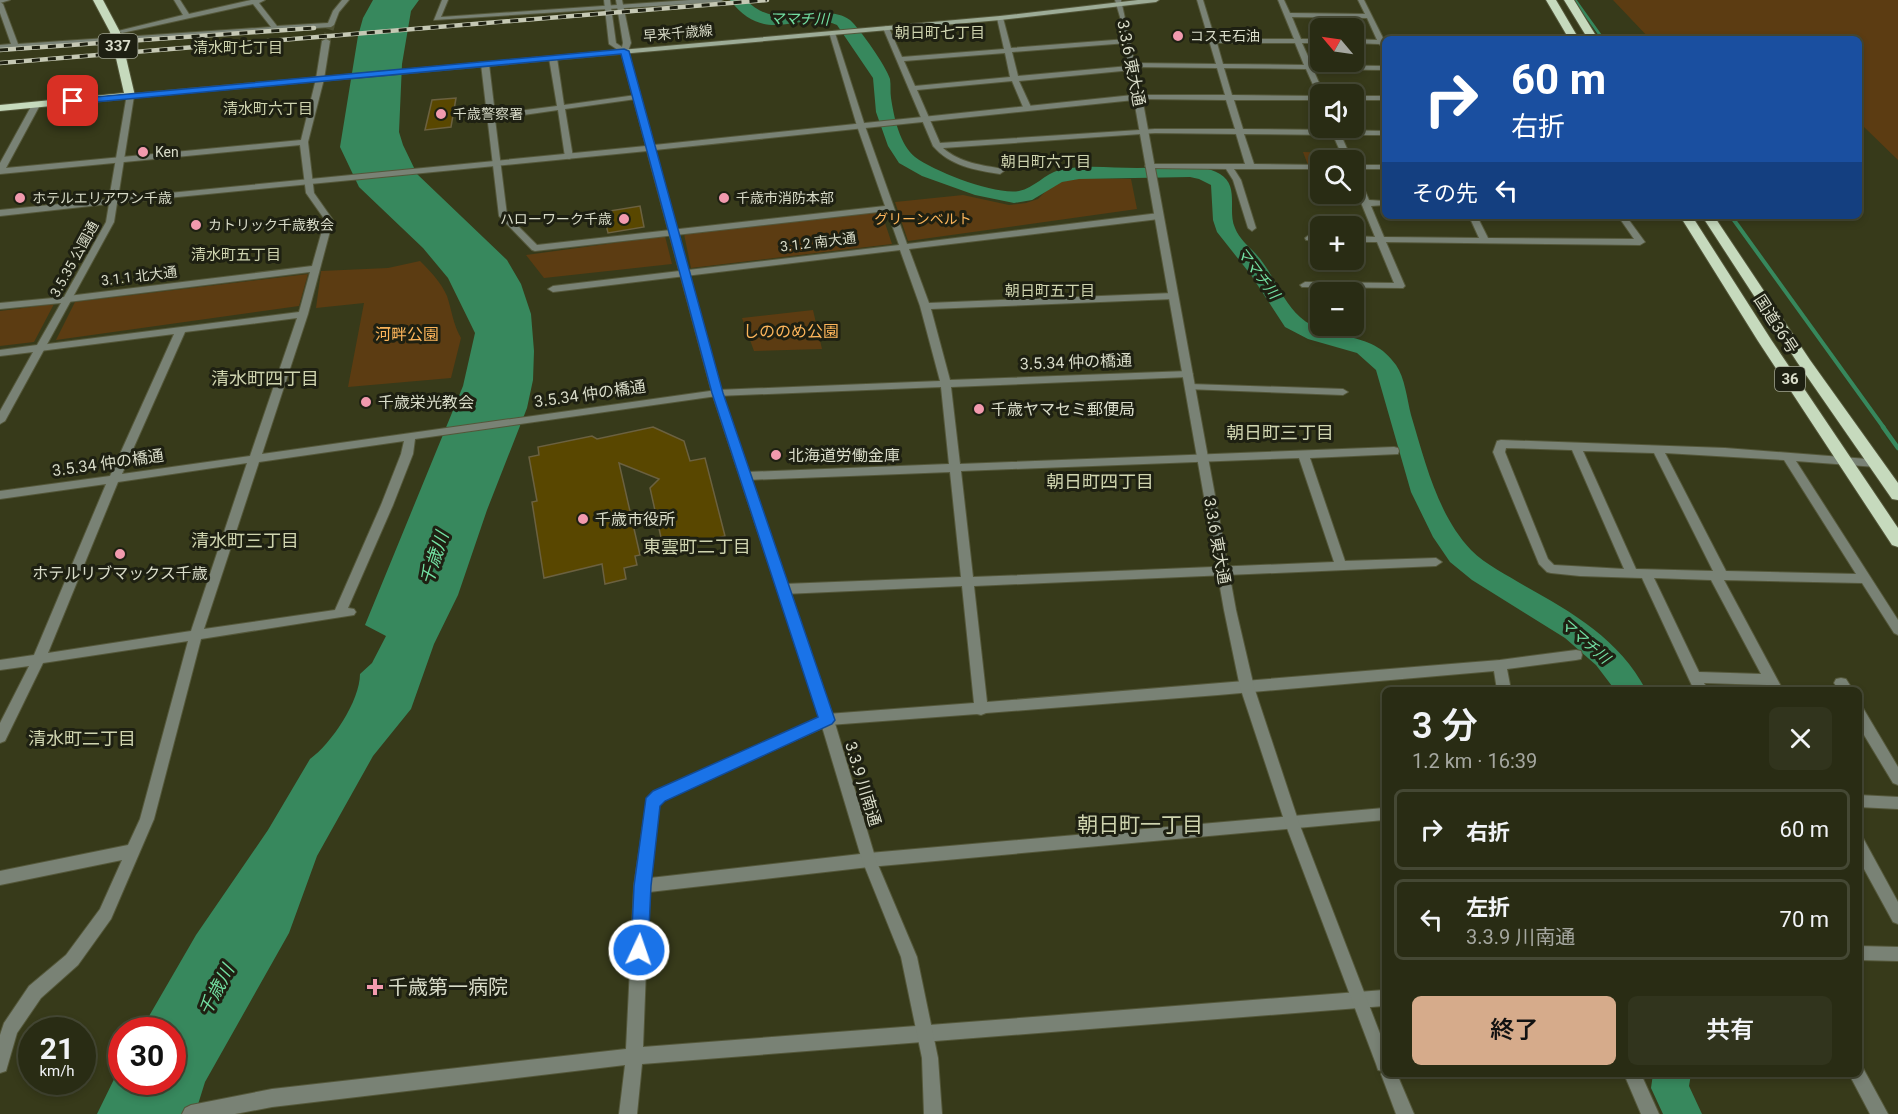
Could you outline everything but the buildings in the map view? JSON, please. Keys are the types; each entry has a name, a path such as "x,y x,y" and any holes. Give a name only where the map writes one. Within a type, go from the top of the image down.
{"highway":[{"name":"337","path":"98,0 116,35 130,96"},
{"path":"1551,0 1572,36"},
{"path":"1569,0 1591,36"},
{"path":"0,108 130,96"},
{"name":"国道36号","path":"1688,219 1898,541"},
{"name":"国道36号","path":"1710,219 1804,362 1898,495"}],"main road":[{"name":"早来千歳線","path":"130,96 1000,18 1156,0"}],"street":[{"path":"7,0 0,3 15,45"},
{"path":"177,0 187,17"},
{"path":"116,35 257,0 275,28"},
{"path":"0,47 116,35 331,25 336,11 346,0"},
{"path":"445,0 436,18 607,4 720,0"},
{"path":"1200,0 1250,166"},
{"path":"1281,0 1315,84"},
{"path":"1361,0 1382,39"},
{"name":"3.3.6 東大通","path":"1118,3 1138,97 1223,570 1247,687 1292,823 1382,1059"},
{"path":"607,4 613,44 624,51 627,43 619,4"},
{"path":"1287,15 1369,16"},
{"path":"1000,18 1014,77 1027,107"},
{"path":"886,28 943,153 960,162 1000,171"},
{"path":"833,33 861,126 925,306 946,384 981,710"},
{"path":"1212,40 1310,41"},
{"path":"0,1065 10,1029 35,992 72,960 106,914 147,819 196,634 303,314 329,220 325,210 310,193 304,142 325,78 326,41"},
{"path":"900,59 1127,41"},
{"path":"1364,42 1382,43"},
{"name":"3.3.9 川南通","path":"624,51 717,393 827,720 869,860 909,957 930,1058 933,1114"},
{"path":"553,58 559,107 569,157"},
{"path":"485,64 495,164"},
{"path":"913,87 1132,67 1382,68"},
{"name":"3.5.35 公園通","path":"0,421 110,222 130,96"},
{"path":"491,117 636,96"},
{"path":"0,213 340,177 432,171 1138,97 1310,96"},
{"path":"1364,98 1382,98"},
{"path":"0,171 36,105"},
{"path":"938,146 1143,133 1310,130"},
{"path":"1364,132 1382,133"},
{"path":"0,171 304,142"},
{"name":"3.1.2 南大通","path":"495,164 503,216 535,248 890,208"},
{"path":"1228,166 1237,180 1252,228"},
{"path":"1150,172 1228,166 1310,167"},
{"path":"1364,167 1382,167"},
{"path":"1305,285 1400,286 1364,198"},
{"path":"1366,203 1382,203"},
{"name":"3.1.2 南大通","path":"553,289 1159,216"},
{"path":"1474,219 1485,240"},
{"path":"1364,239 1640,242 1624,219"},
{"name":"3.1.1 北大通","path":"0,306 317,268"},
{"path":"925,306 1173,296"},
{"path":"0,353 303,314"},
{"path":"0,738 39,659 114,479 181,330"},
{"name":"3.5.34 仲の橋通","path":"0,495 717,393 946,384 1189,381 1343,392"},
{"path":"0,665 345,613 407,454 410,437"},
{"path":"1864,579 1639,574 1551,569 1543,561 1499,452 1501,444 1658,450 1876,464"},
{"path":"1576,447 1639,574 1699,687"},
{"path":"1658,450 1774,685"},
{"path":"747,477 1394,451"},
{"path":"1303,455 1341,566"},
{"path":"1788,457 1898,630"},
{"path":"784,589 1436,562"},
{"path":"628,1114 634,1056 642,886 652,803 659,796 827,720 981,710 1247,687 1500,665 1576,655"},
{"path":"1500,665 1504,687"},
{"path":"1694,677 1774,685"},
{"path":"1862,719 1898,779"},
{"path":"1862,801 1898,803"},
{"path":"642,886 869,860 1382,814"},
{"path":"0,878 132,850"},
{"path":"1862,850 1898,917"},
{"path":"1862,952 1898,954"},
{"path":"196,1113 634,1056 1382,998"},
{"path":"1390,1077 1405,1114"},
{"path":"1633,1077 1650,1114"},
{"path":"1859,1077 1880,1114"}],"green space":[{"path":"1613,0 1898,0 1898,160 1862,126 1862,36 1647,36"},
{"path":"1303,152 1310,152 1310,165"},
{"name":"グリーンベルト","path":"1081,178 1131,179 1137,209 908,241 895,202 963,195 1009,205 1026,203 1038,199 1049,188 1061,182"},
{"name":"グリーンベルト","path":"881,211 892,244 691,268 684,234"},
{"path":"665,236 672,264 544,278 526,255"},
{"name":"河畔公園","path":"420,261 445,291 461,338 451,378 348,387 364,303 316,308 321,271 388,268"},
{"path":"308,274 299,306 56,340 75,302"},
{"path":"54,304 34,342 0,346 0,311"},
{"name":"しののめ公園","path":"813,310 822,349 754,351 742,318"}],"water":[{"name":"千歳川","path":"373,0 419,0 411,11 402,64 399,132 417,174 507,260 521,284 531,314 534,351 533,380 527,408 487,510 458,595 434,644 411,709 373,756 317,856 289,933 205,1082 195,1114 97,1114 108,1092 108,1095 186,1095 186,1017 149,1017 196,935 268,830 310,759 335,733 350,709 359,685 360,674 372,663 386,636 365,625 463,386 475,333 448,278 423,248 359,187 340,147 363,18"}],"waterway":[{"name":"ママチ川","path":"738,0 750,12 763,19 778,21 822,17 834,18 843,22 881,78 887,121 901,153 915,165 945,179 982,191 1014,197 1030,194 1062,176 1079,173 1182,171 1213,178 1221,187 1224,227 1234,243 1260,273 1282,309 1293,322 1304,330 1365,348 1387,369 1407,442 1424,492 1434,516 1460,555 1476,569 1576,630 1607,657 1629,687"},
{"path":"1575,0 1601,36"},
{"path":"1733,219 1884,428"},
{"path":"1883,427 1898,448"},
{"name":"ママチ川","path":"1672,1077 1670,1088 1683,1114"}],"tunnel":[{"path":"326,41 331,25"}],"railway":[{"path":"0,63 767,0"},
{"path":"0,50 314,28"}],"place":[{"name":"コスモ石油","path":"1178,36"},
{"name":"千歳警察署","path":"441,114"},
{"name":"Ken","path":"143,152"},
{"name":"ホテルエリアワン千歳","path":"20,198"},
{"name":"千歳市消防本部","path":"724,198"},
{"name":"ハローワーク千歳","path":"624,219"},
{"name":"カトリック千歳教会","path":"196,225"},
{"name":"千歳栄光教会","path":"366,402"},
{"name":"千歳ヤマセミ郵便局","path":"979,409"},
{"name":"北海道労働金庫","path":"776,455"},
{"name":"千歳市役所","path":"583,519"},
{"name":"ホテルリブマックス千歳","path":"120,554"},
{"name":"千歳第一病院","path":"375,987"}],"district":[{"name":"朝日町七丁目","path":"940,33"},
{"name":"清水町七丁目","path":"238,48"},
{"name":"清水町六丁目","path":"268,109"},
{"name":"朝日町六丁目","path":"1046,162"},
{"name":"清水町五丁目","path":"236,255"},
{"name":"朝日町五丁目","path":"1050,291"},
{"name":"清水町四丁目","path":"265,378"},
{"name":"朝日町三丁目","path":"1280,432"},
{"name":"朝日町四丁目","path":"1100,481"},
{"name":"清水町三丁目","path":"245,540"},
{"name":"東雲町二丁目","path":"697,546"},
{"name":"清水町二丁目","path":"82,738"},
{"name":"朝日町一丁目","path":"1140,825"}],"route":[{"path":"73,101 624,51 717,393 745,470 827,720 659,796 652,803 642,886 639,950"}]}
